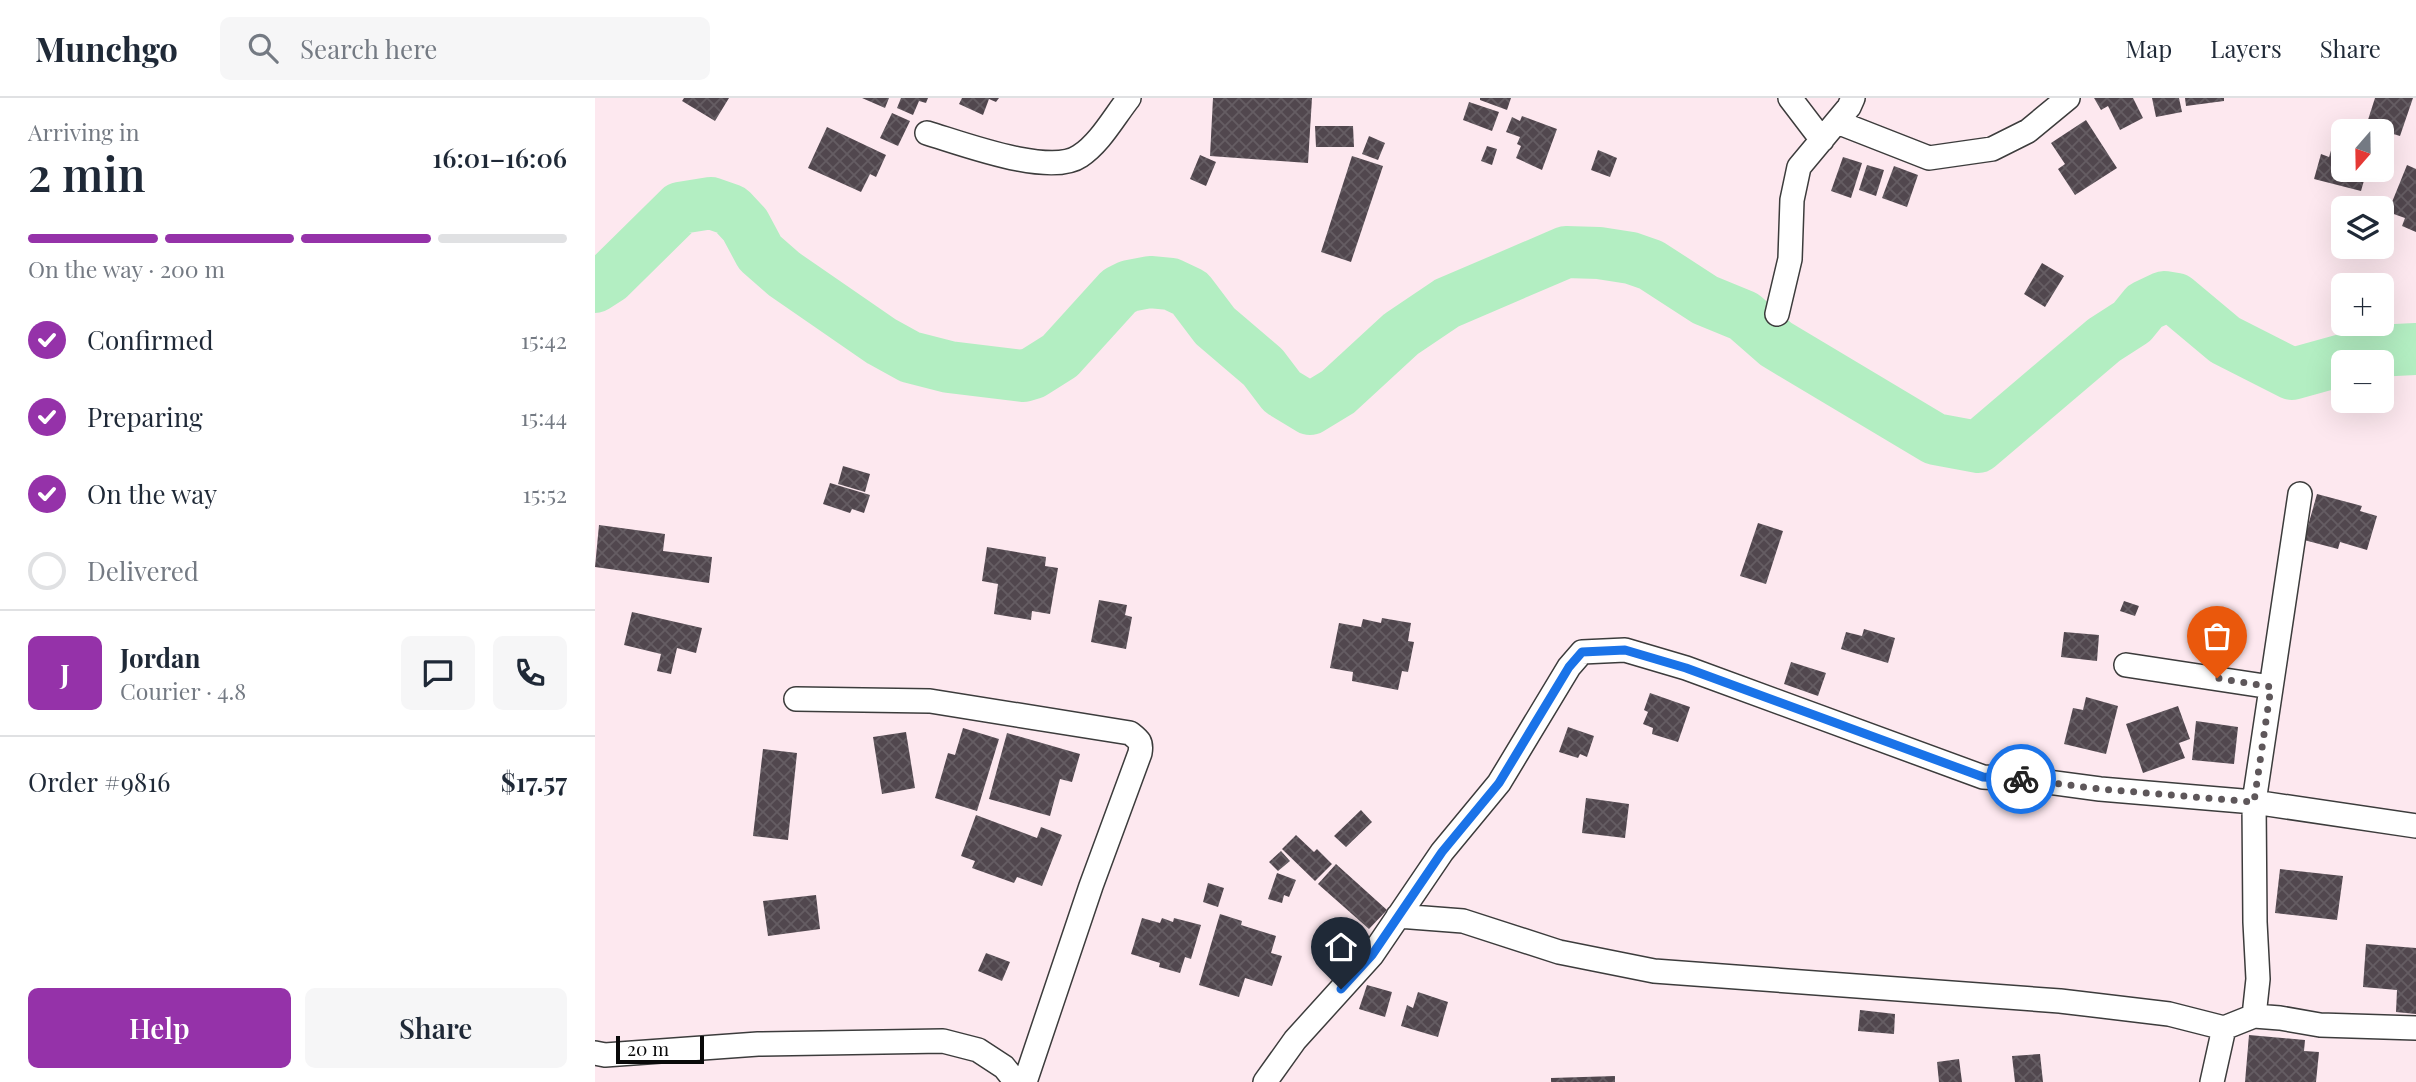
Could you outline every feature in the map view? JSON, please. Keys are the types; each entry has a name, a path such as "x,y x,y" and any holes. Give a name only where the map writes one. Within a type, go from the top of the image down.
{"street":[{"path":"927,133 998,154 1045,164 1079,158 1129,98"},
{"path":"1790,98 1822,140"},
{"path":"1777,314 1790,259 1792,200 1799,167 1849,107 1853,98"},
{"path":"1837,122 1929,158 1992,149 2028,131 2068,98"},
{"path":"2254,1016 2258,979 2254,802 2300,494"},
{"path":"1265,1082 1295,1040 1372,955 1442,852 1499,783 1569,667 1582,652 1625,650 1686,668 1983,777 2254,802 2416,826"},
{"path":"2126,665 2271,687"},
{"path":"796,699 930,701 1130,733 1139,740 1140,753 1091,886 1025,1082"},
{"path":"1398,916 1463,920 1559,952 1654,971 2060,1002 2169,1014 2224,1028 2254,1016 2280,1017 2320,1025 2416,1028"},
{"path":"2212,1082 2224,1028"},
{"path":"595,1052 605,1055 758,1044 943,1041 978,1050 1004,1067 1016,1082"}],"building":[{"path":"684,98 729,98 715,121 682,101"},
{"path":"862,98 889,98 885,108"},
{"path":"901,98 928,98 926,103 919,101 913,115 897,108"},
{"path":"962,98 999,98 996,102 989,99 983,115 959,104"},
{"path":"1213,98 1312,98 1308,163 1210,156"},
{"path":"1480,98 1511,98 1507,110"},
{"path":"2094,98 2133,98 2143,118 2120,130 2108,106 2101,110"},
{"path":"2152,98 2179,98 2182,112 2156,117"},
{"path":"2185,98 2224,98 2224,101 2186,106"},
{"path":"2375,98 2413,98 2400,136 2394,134 2394,119 2368,119"},
{"path":"1469,102 1499,112 1492,131 1463,120"},
{"path":"892,113 910,121 898,146 880,138"},
{"path":"1522,116 1557,129 1542,170 1516,158 1521,146 1517,144 1520,137 1506,132 1512,117 1520,121"},
{"path":"2086,120 2117,168 2075,195 2058,169 2065,164 2051,143"},
{"path":"1315,126 1353,126 1354,147 1316,147"},
{"path":"827,127 886,155 876,177 870,174 861,192 808,168"},
{"path":"1369,136 1385,143 1378,160 1362,154"},
{"path":"1487,146 1497,149 1492,165 1481,161"},
{"path":"1598,150 1617,158 1610,177 1591,170"},
{"path":"2331,151 2331,182 2364,182 2361,191 2314,179 2321,154 2329,157"},
{"path":"1200,155 1216,162 1206,186 1190,179"},
{"path":"1352,156 1383,166 1351,262 1321,252"},
{"path":"1843,157 1862,163 1851,198 1831,191"},
{"path":"1867,165 1884,170 1876,196 1859,190"},
{"path":"2407,165 2416,169 2416,232 2402,226 2405,218 2394,214 2394,197"},
{"path":"1894,166 1918,175 1907,207 1882,198"},
{"path":"2042,263 2064,276 2045,307 2024,294"},
{"path":"843,466 870,474 865,492 838,484"},
{"path":"830,483 870,495 864,513 852,509 850,513 823,504"},
{"path":"2317,494 2362,506 2360,511 2377,516 2367,550 2340,542 2338,549 2304,540"},
{"path":"1758,523 1783,531 1766,584 1740,576"},
{"path":"599,525 665,534 663,551 712,557 709,583 595,567"},
{"path":"987,547 1046,557 1045,566 1058,568 1050,614 1032,611 1031,620 994,614 998,584 982,581"},
{"path":"1099,600 1127,605 1125,615 1132,617 1126,649 1091,642"},
{"path":"2124,601 2139,606 2135,616 2120,611"},
{"path":"632,612 702,628 696,653 677,648 671,674 657,671 661,654 624,645"},
{"path":"1382,618 1411,623 1408,641 1414,642 1408,672 1402,671 1398,690 1352,681 1353,672 1330,668 1339,623 1361,627 1363,619 1381,623"},
{"path":"1864,629 1895,638 1888,663 1841,649 1846,632 1862,636"},
{"path":"2064,632 2099,635 2097,661 2061,657"},
{"path":"1791,662 1826,673 1818,696 1784,684"},
{"path":"1650,693 1690,707 1678,742 1652,734 1653,728 1643,724 1648,712 1644,710"},
{"path":"2086,697 2118,706 2106,754 2064,744 2073,708 2083,710"},
{"path":"2178,706 2190,739 2179,743 2185,758 2143,773 2126,724"},
{"path":"2196,721 2238,727 2234,764 2192,760"},
{"path":"1568,727 1594,736 1587,757 1580,754 1578,758 1559,752"},
{"path":"963,728 999,739 977,811 935,798 948,753 955,755"},
{"path":"906,732 915,788 882,794 873,737"},
{"path":"1007,733 1080,754 1072,782 1060,779 1050,816 989,799"},
{"path":"763,749 797,753 788,840 753,836"},
{"path":"1586,798 1629,804 1625,838 1582,833"},
{"path":"1361,810 1372,822 1346,847 1334,836"},
{"path":"976,815 1037,838 1041,827 1062,835 1042,886 1017,877 1014,883 972,868 975,861 961,856"},
{"path":"1296,835 1314,852 1317,849 1332,864 1315,881 1282,849"},
{"path":"1281,851 1290,861 1278,871 1269,862"},
{"path":"1336,864 1387,910 1369,929 1318,884"},
{"path":"2280,869 2343,876 2337,920 2275,913"},
{"path":"1277,873 1296,880 1289,897 1284,895 1282,903 1268,899"},
{"path":"1208,883 1224,888 1218,907 1203,902"},
{"path":"816,895 820,929 768,936 763,901"},
{"path":"1220,914 1242,921 1241,925 1276,936 1271,953 1282,956 1272,986 1245,978 1239,997 1199,985"},
{"path":"1142,918 1160,923 1162,918 1173,922 1174,918 1201,925 1191,959 1185,957 1180,973 1131,954"},
{"path":"2366,944 2416,948 2416,1014 2396,1012 2397,990 2363,987"},
{"path":"986,953 1010,962 1002,981 978,971"},
{"path":"1367,985 1392,992 1385,1017 1359,1009"},
{"path":"1418,992 1448,1002 1438,1037 1401,1026 1407,1005 1413,1008"},
{"path":"1860,1010 1895,1014 1894,1034 1858,1031"},
{"path":"2249,1035 2305,1040 2304,1051 2319,1052 2316,1082 2245,1082"},
{"path":"2040,1054 2043,1082 2015,1082 2012,1056"},
{"path":"1959,1059 1962,1082 1939,1082 1937,1062"},
{"path":"1615,1076 1615,1082 1551,1082 1551,1078"}],"waterway":[{"path":"595,287 609,278 680,208 711,203 731,210 745,225 760,253 784,274 881,341 910,357 949,367 1023,376 1033,373 1060,356 1119,291 1150,282 1171,284 1190,293 1215,326 1263,367 1282,392 1310,409 1338,392 1401,334 1447,303 1566,252 1599,253 1631,258 1651,265 1705,300 1744,316 1776,344 1935,439 1978,447 2104,340 2132,322 2145,306 2164,297 2176,299 2225,340 2292,374 2375,351 2416,349"}],"way so far":[{"path":"2021,779 2100,789 2254,802 2271,687 2217,678"}],"route":[{"path":"1341,989 1372,955 1442,852 1499,783 1569,667 1582,652 1625,650 1686,668 1983,777 2021,779"}]}
